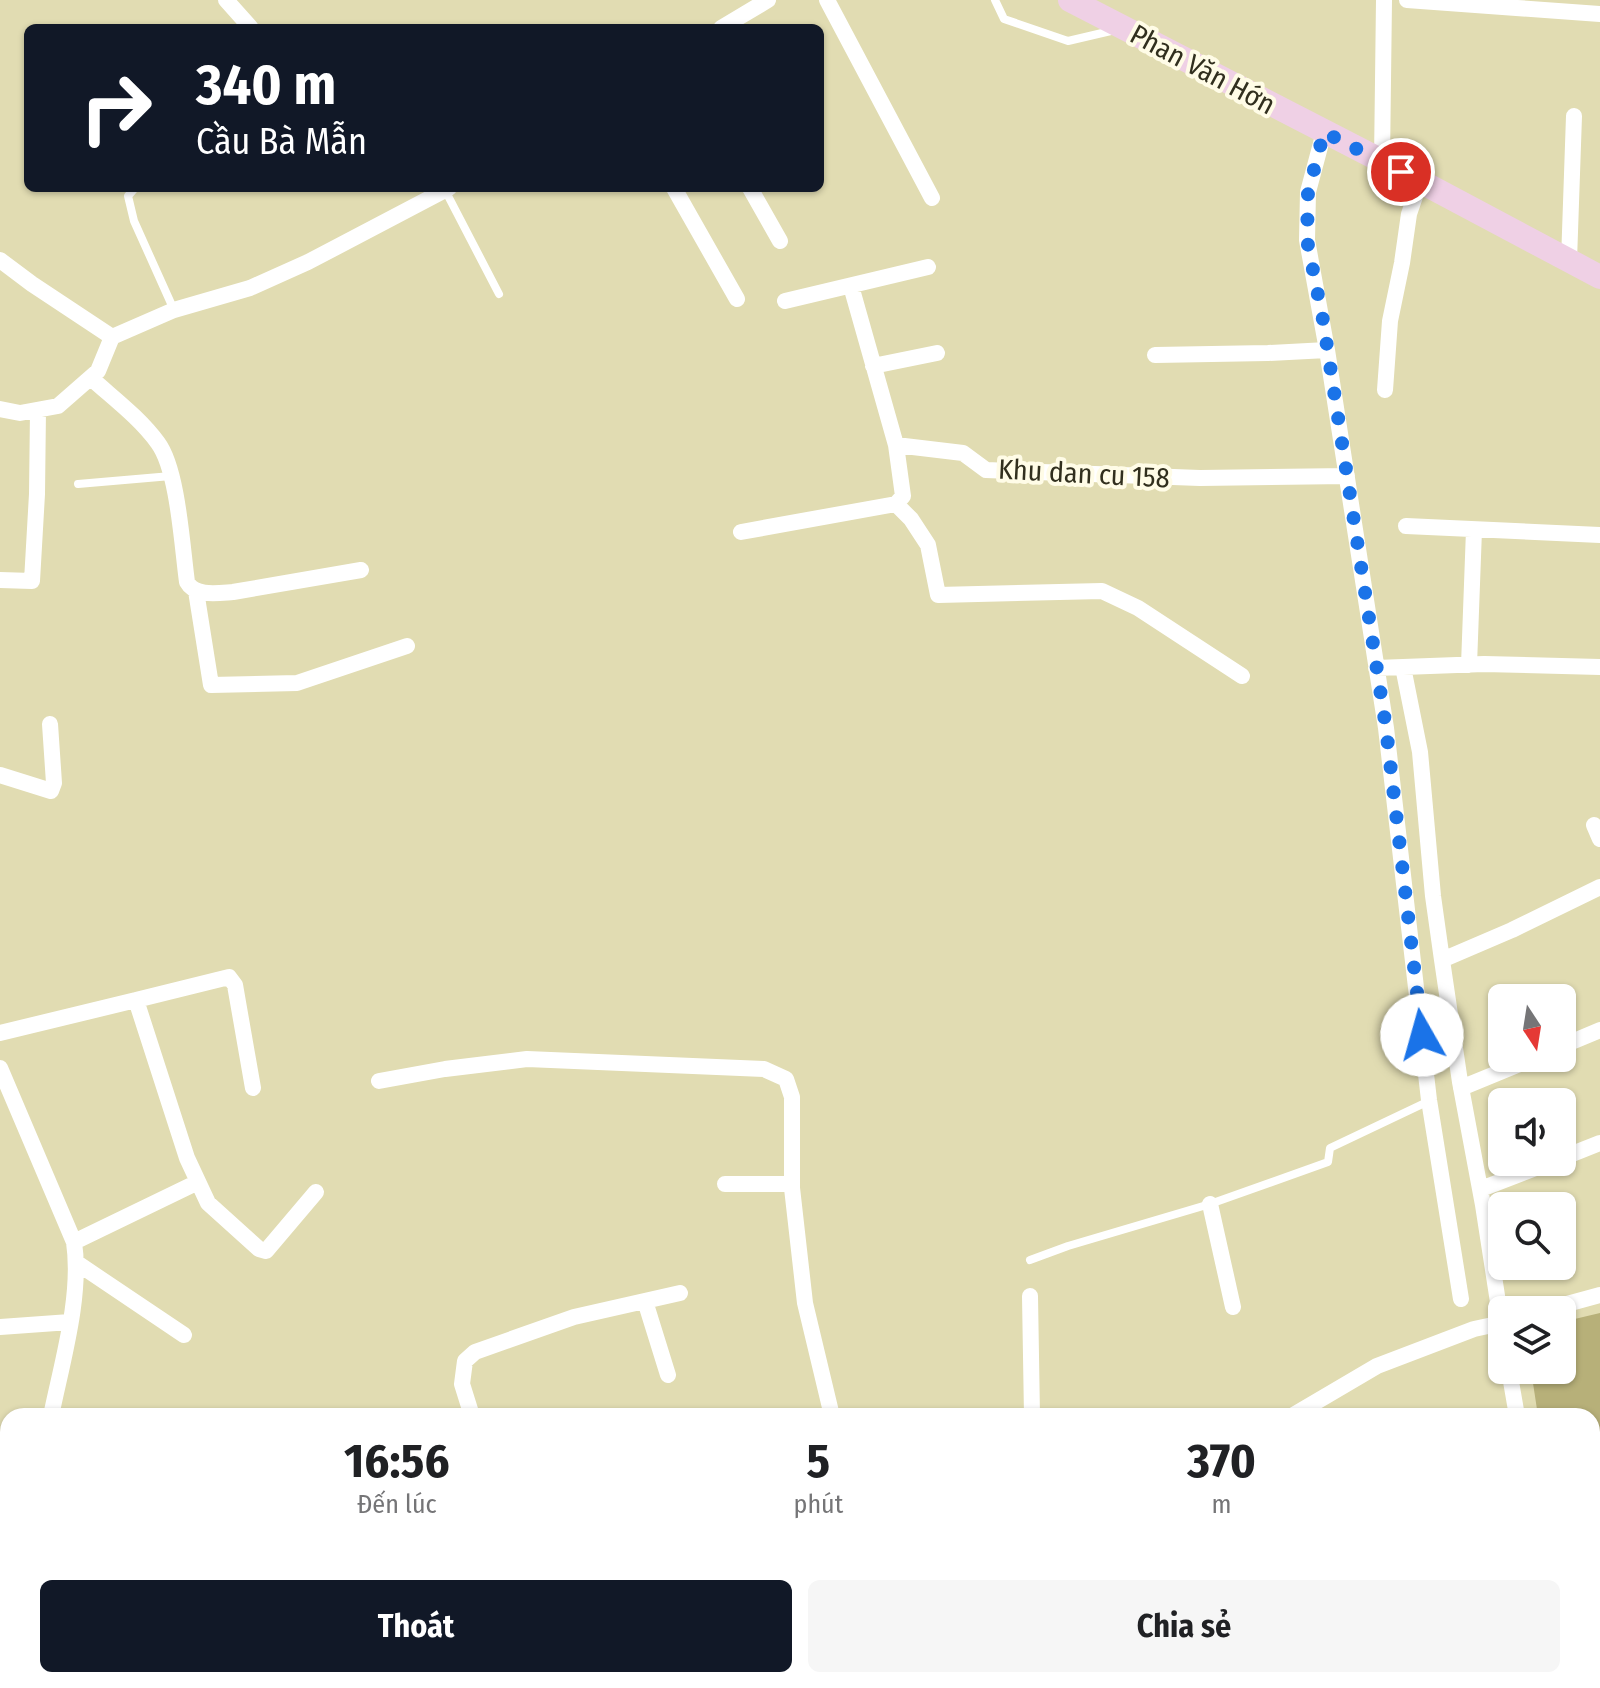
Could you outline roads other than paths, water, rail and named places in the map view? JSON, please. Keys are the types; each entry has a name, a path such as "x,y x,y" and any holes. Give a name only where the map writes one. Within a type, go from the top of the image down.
{"main road":[{"name":"Phan Văn Hớn","path":"1070,0 1371,156"},
{"path":"1371,156 1600,277"}],"street":[{"path":"226,0 247,24"},
{"path":"744,22 768,0"},
{"path":"827,0 932,198"},
{"path":"1371,156 1384,0"},
{"path":"1407,0 1600,14"},
{"path":"1569,261 1574,116"},
{"path":"1330,135 1308,192 1307,240 1386,728 1429,1100 1461,1299"},
{"path":"1385,390 1390,321 1409,214 1420,182"},
{"path":"0,409 20,413 58,406 98,371 112,337 174,310 250,288 308,262 441,192"},
{"path":"676,192 737,299"},
{"path":"752,192 780,241"},
{"path":"0,260 112,337"},
{"path":"785,301 928,267"},
{"path":"741,532 896,504 903,496 896,445 851,286"},
{"path":"1155,355 1327,350"},
{"path":"873,366 937,353"},
{"path":"91,378 158,442 168,460 189,588 212,593 233,592 361,570"},
{"path":"0,580 32,581 38,410"},
{"name":"Khu dan cu 158","path":"896,445 963,453 986,470 1200,478 1347,476"},
{"path":"896,504 911,519 928,545 938,595 1102,591 1138,608 1242,676"},
{"path":"1406,526 1600,535"},
{"path":"1469,665 1474,530"},
{"path":"196,591 211,685 297,683 407,646"},
{"path":"1376,668 1469,665 1600,667"},
{"path":"1403,667 1420,752 1433,896 1461,1088 1498,1296"},
{"path":"0,775 51,791 54,783 50,724"},
{"path":"1442,960 1600,887"},
{"path":"0,1033 229,977 235,985 253,1088"},
{"path":"136,1000 187,1158 208,1203 259,1249 266,1251 316,1192"},
{"path":"1576,1040 1600,1030"},
{"path":"379,1081 527,1059 764,1069 786,1079 792,1097 792,1184 805,1303 830,1408"},
{"path":"1461,1088 1500,1072"},
{"path":"2,1079 74,1242 77,1263 75,1293 53,1408"},
{"path":"1576,1152 1600,1143"},
{"path":"1481,1189 1515,1176"},
{"path":"74,1242 198,1182"},
{"path":"725,1184 792,1184"},
{"path":"1210,1204 1233,1307"},
{"path":"77,1263 184,1335"},
{"path":"470,1408 462,1384 465,1361 475,1352 574,1317 680,1293"},
{"path":"1576,1302 1600,1295"},
{"path":"1030,1296 1032,1408"},
{"path":"645,1301 668,1375"},
{"path":"0,1327 70,1322"},
{"path":"1306,1408 1377,1366 1474,1329 1488,1327"},
{"path":"1511,1384 1516,1408"}],"lane":[{"path":"995,0 1004,19 1068,41 1123,28"},
{"path":"132,192 128,196 134,221 174,310"},
{"path":"448,192 499,294"},
{"path":"78,484 171,476"},
{"path":"1425,1066 1457,1059"},
{"path":"1030,1260 1210,1204 1328,1162 1330,1148 1429,1100"}]}
